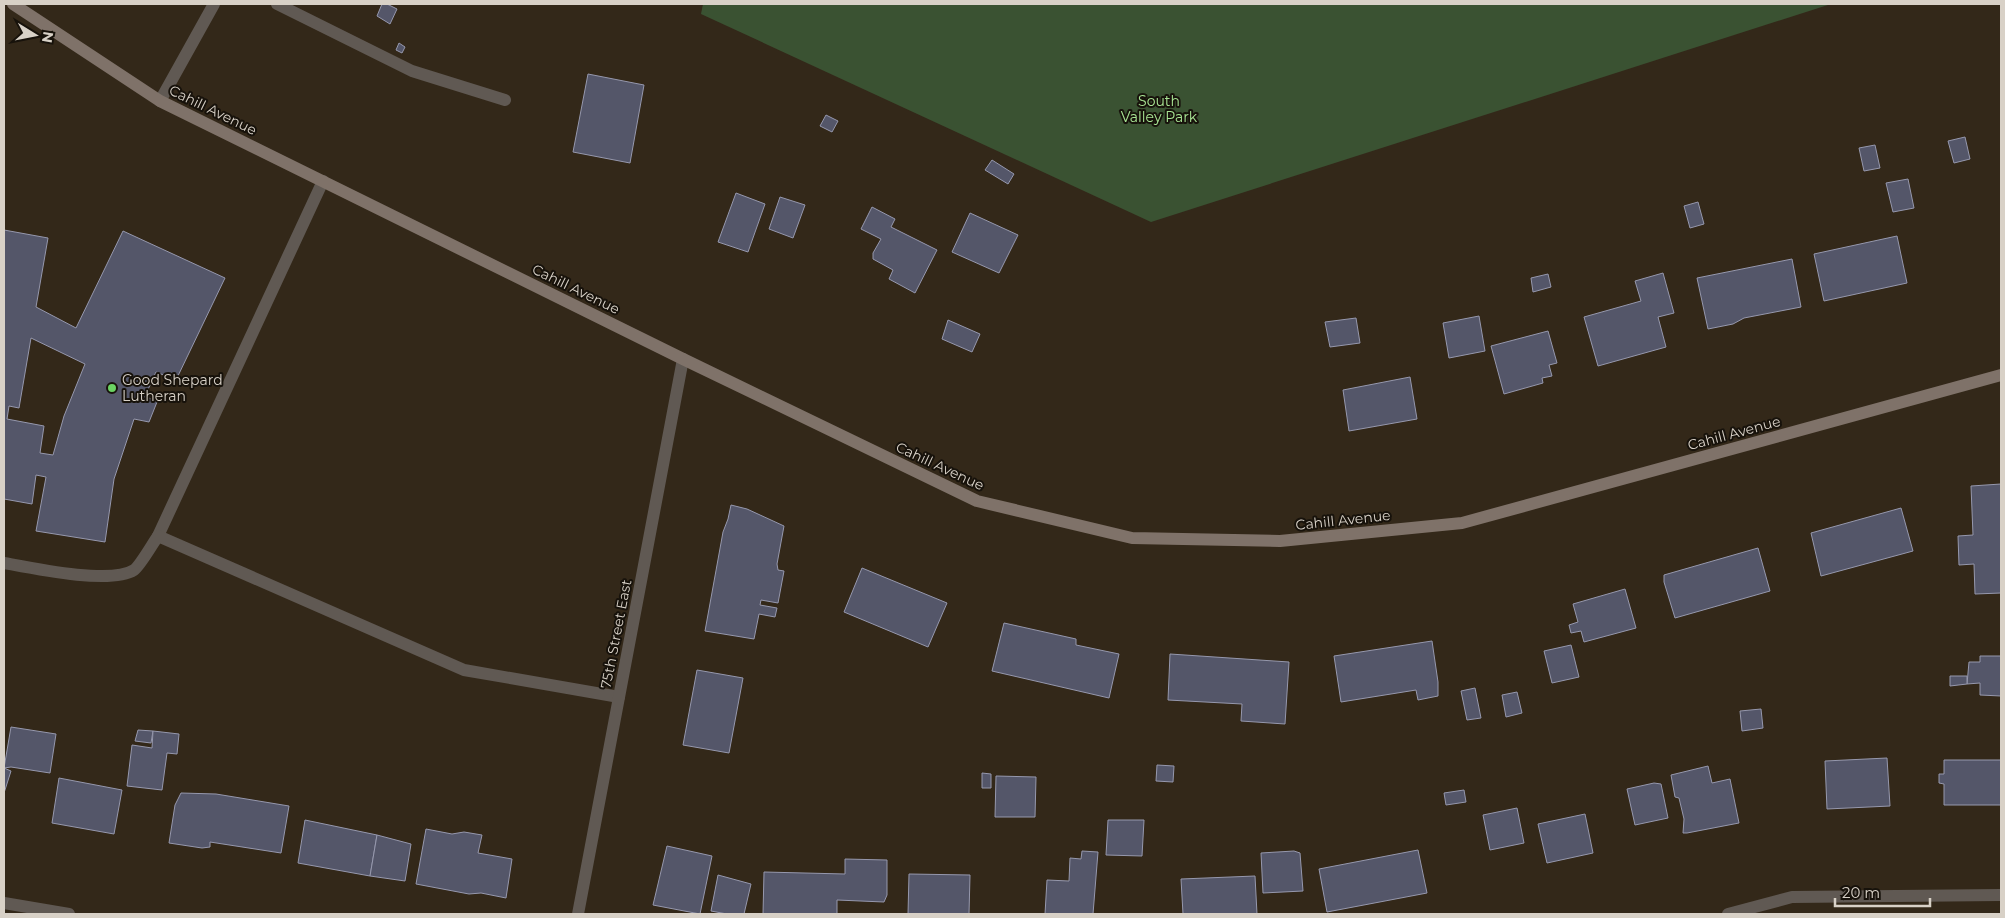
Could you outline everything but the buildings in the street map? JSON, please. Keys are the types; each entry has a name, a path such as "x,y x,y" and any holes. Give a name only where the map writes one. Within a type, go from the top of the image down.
{"street":[{"name":"Cahill Avenue","path":"14,4 160,101 683,359 977,501 1132,538 1280,541 1462,522 2001,375"},
{"path":"160,101 214,4"},
{"path":"278,4 412,71 505,100"},
{"path":"4,563 41,570 109,577 134,570 158,536 323,181"},
{"name":"75th Street East","path":"578,914 683,359"},
{"path":"158,536 464,670 619,697"},
{"path":"1728,914 1792,896 2001,895"},
{"path":"4,903 69,914"}],"green space":[{"name":"South Valley Park","path":"703,4 1831,4 1151,222 701,14"}],"place":[{"name":"Good Shepard Lutheran","path":"112,388"}]}
